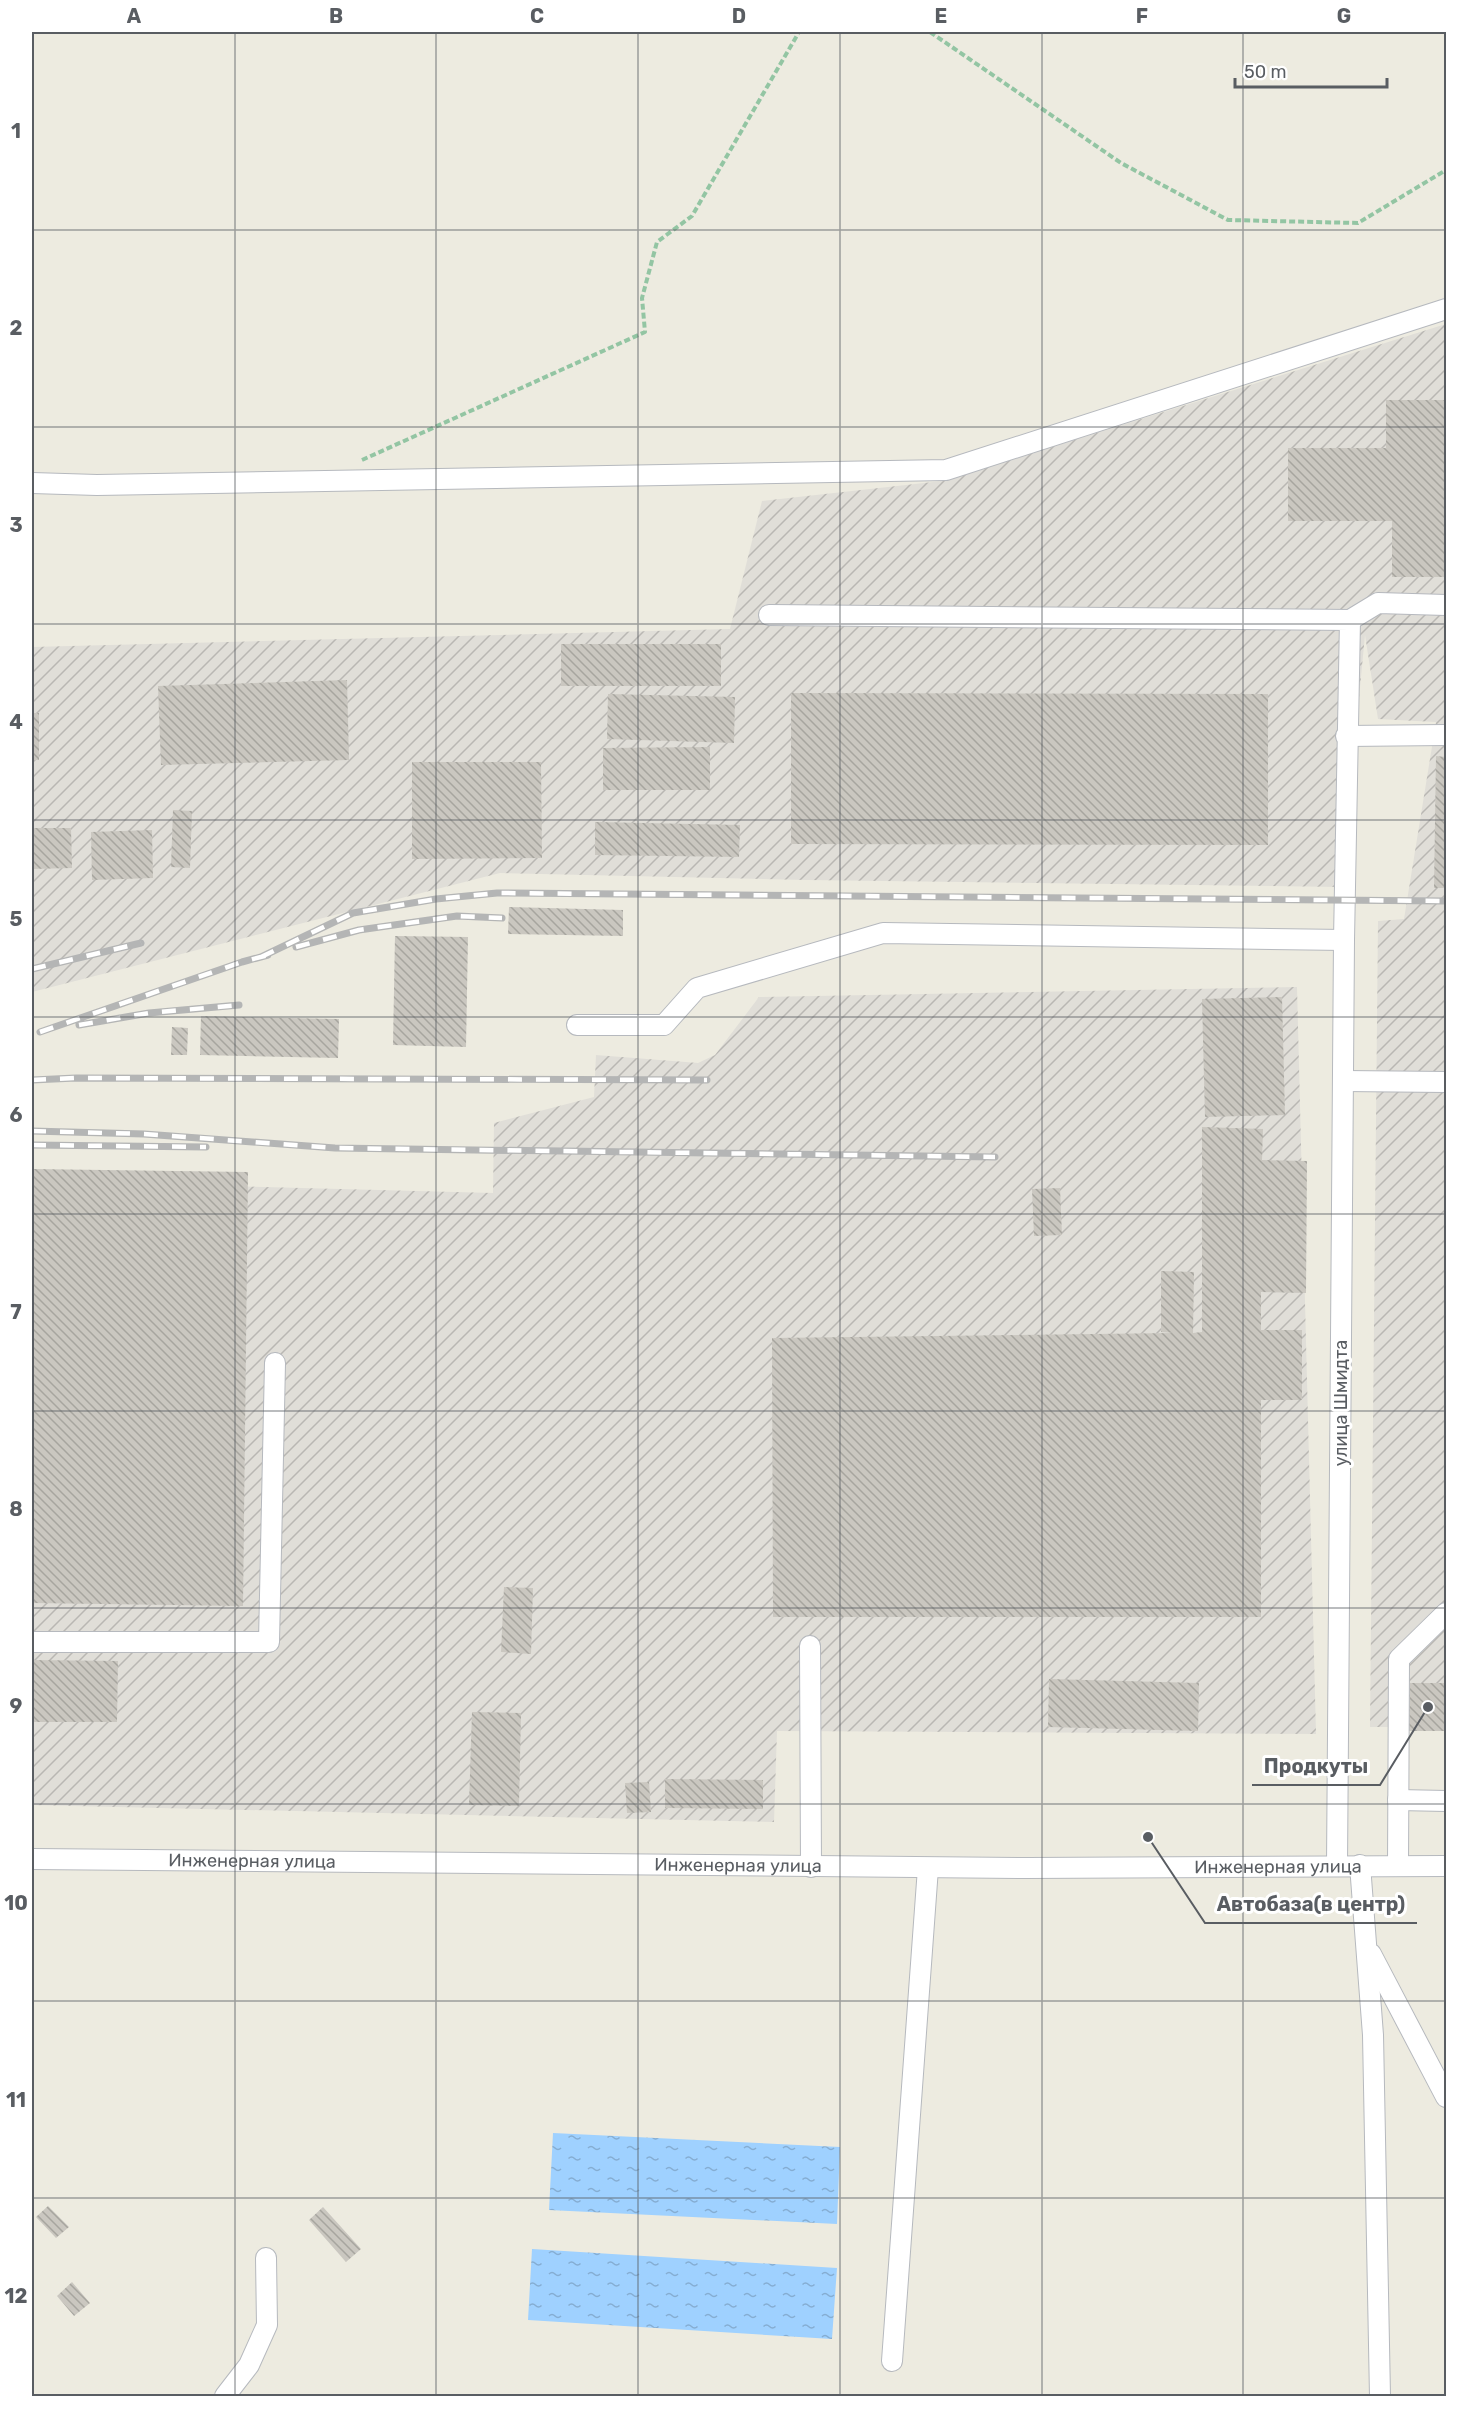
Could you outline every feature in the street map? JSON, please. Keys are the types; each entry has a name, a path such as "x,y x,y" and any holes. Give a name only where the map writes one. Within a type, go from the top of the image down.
{"street":[{"path":"32,483 109,485 946,470 1446,309"},
{"path":"769,615 1350,620 1378,603 1446,604"},
{"name":"улица Шмидта","path":"1337,1866 1346,736 1350,620"},
{"path":"1346,736 1446,735"},
{"path":"577,1025 664,1025 697,988 883,933 1344,940"},
{"path":"1344,1081 1446,1082"},
{"path":"32,1642 269,1642 275,1363"},
{"path":"1398,1866 1399,1659 1446,1613"},
{"path":"810,1646 811,1867"},
{"path":"1398,1800 1446,1801"},
{"name":"Инженерная улица","path":"32,1859 928,1868 1446,1866"},
{"path":"1360,1865 1373,2035 1380,2397"},
{"path":"892,2361 928,1868"},
{"path":"1368,1948 1446,2097"},
{"path":"225,2397 249,2365 267,2325 266,2258"}],"path":[{"path":"357,462 645,332 642,298 657,243 692,216 799,32"},
{"path":"930,32 1121,163 1228,220 1358,223 1446,170"}],"shaded area":[{"path":"1446,324 1446,1727 1370,1727 1378,921 1404,919 1436,722 1378,719 1365,635 1341,887 807,880 500,873 32,992 32,647 730,629 762,501 942,481"},
{"path":"1297,987 1316,1734 777,1731 774,1822 32,1805 32,1181 493,1193 494,1123 594,1097 596,1055 698,1063 715,1055 759,997"}],"water":[{"path":"553,2133 840,2147 837,2224 549,2210"},
{"path":"532,2249 837,2268 832,2339 528,2320"}],"building":[{"path":"1386,400 1446,400 1446,577 1392,577 1392,521 1288,521 1288,448 1386,448"},
{"path":"561,644 721,644 721,686 561,686"},
{"path":"347,680 349,760 161,765 158,686"},
{"path":"791,693 1268,694 1268,845 791,844"},
{"path":"608,694 735,697 734,743 607,739"},
{"path":"32,713 39,713 39,760 32,760"},
{"path":"710,747 710,790 603,790 603,748"},
{"path":"1436,756 1446,757 1446,888 1434,888"},
{"path":"412,762 541,762 542,858 412,859"},
{"path":"173,810 192,811 190,868 171,867"},
{"path":"595,822 740,825 739,857 595,855"},
{"path":"32,828 71,828 72,868 32,869"},
{"path":"152,830 153,878 92,880 91,832"},
{"path":"509,907 623,910 623,936 508,934"},
{"path":"395,936 468,937 466,1047 393,1045"},
{"path":"1282,997 1285,1115 1205,1117 1202,999"},
{"path":"201,1016 339,1019 338,1058 200,1055"},
{"path":"172,1027 188,1028 187,1055 171,1055"},
{"path":"1202,1127 1263,1129 1262,1160 1307,1161 1306,1293 1261,1292 1261,1330 1302,1330 1302,1400 1261,1400 1261,1617 773,1617 772,1338 1174,1333 1161,1332 1161,1271 1194,1272 1193,1333 1202,1332"},
{"path":"32,1169 248,1172 243,1606 32,1603"},
{"path":"1060,1188 1062,1235 1034,1236 1032,1189"},
{"path":"504,1587 533,1588 531,1654 501,1652"},
{"path":"32,1660 118,1661 117,1722 32,1722"},
{"path":"1049,1679 1199,1683 1198,1731 1048,1727"},
{"path":"1410,1683 1446,1683 1446,1731 1409,1731"},
{"path":"472,1712 521,1713 519,1806 469,1805"},
{"path":"665,1779 763,1780 763,1809 665,1808"},
{"path":"649,1782 651,1812 627,1813 625,1783"},
{"path":"48,2206 69,2227 56,2238 36,2217"},
{"path":"323,2207 361,2249 346,2262 309,2220"},
{"path":"72,2282 90,2303 74,2316 57,2296"}],"railway":[{"path":"261,957 353,913 436,899 497,893 1446,901"},
{"path":"296,947 359,930 457,916 502,918"},
{"path":"32,969 141,943"},
{"path":"40,1032 268,955"},
{"path":"79,1025 149,1013 239,1005"},
{"path":"32,1080 76,1078 707,1080"},
{"path":"32,1131 144,1134 335,1148 995,1157"},
{"path":"32,1145 206,1147"}],"place":[{"name":"Продкуты","path":"1428,1707"},
{"name":"Автобаза(в центр)","path":"1148,1837"}]}
